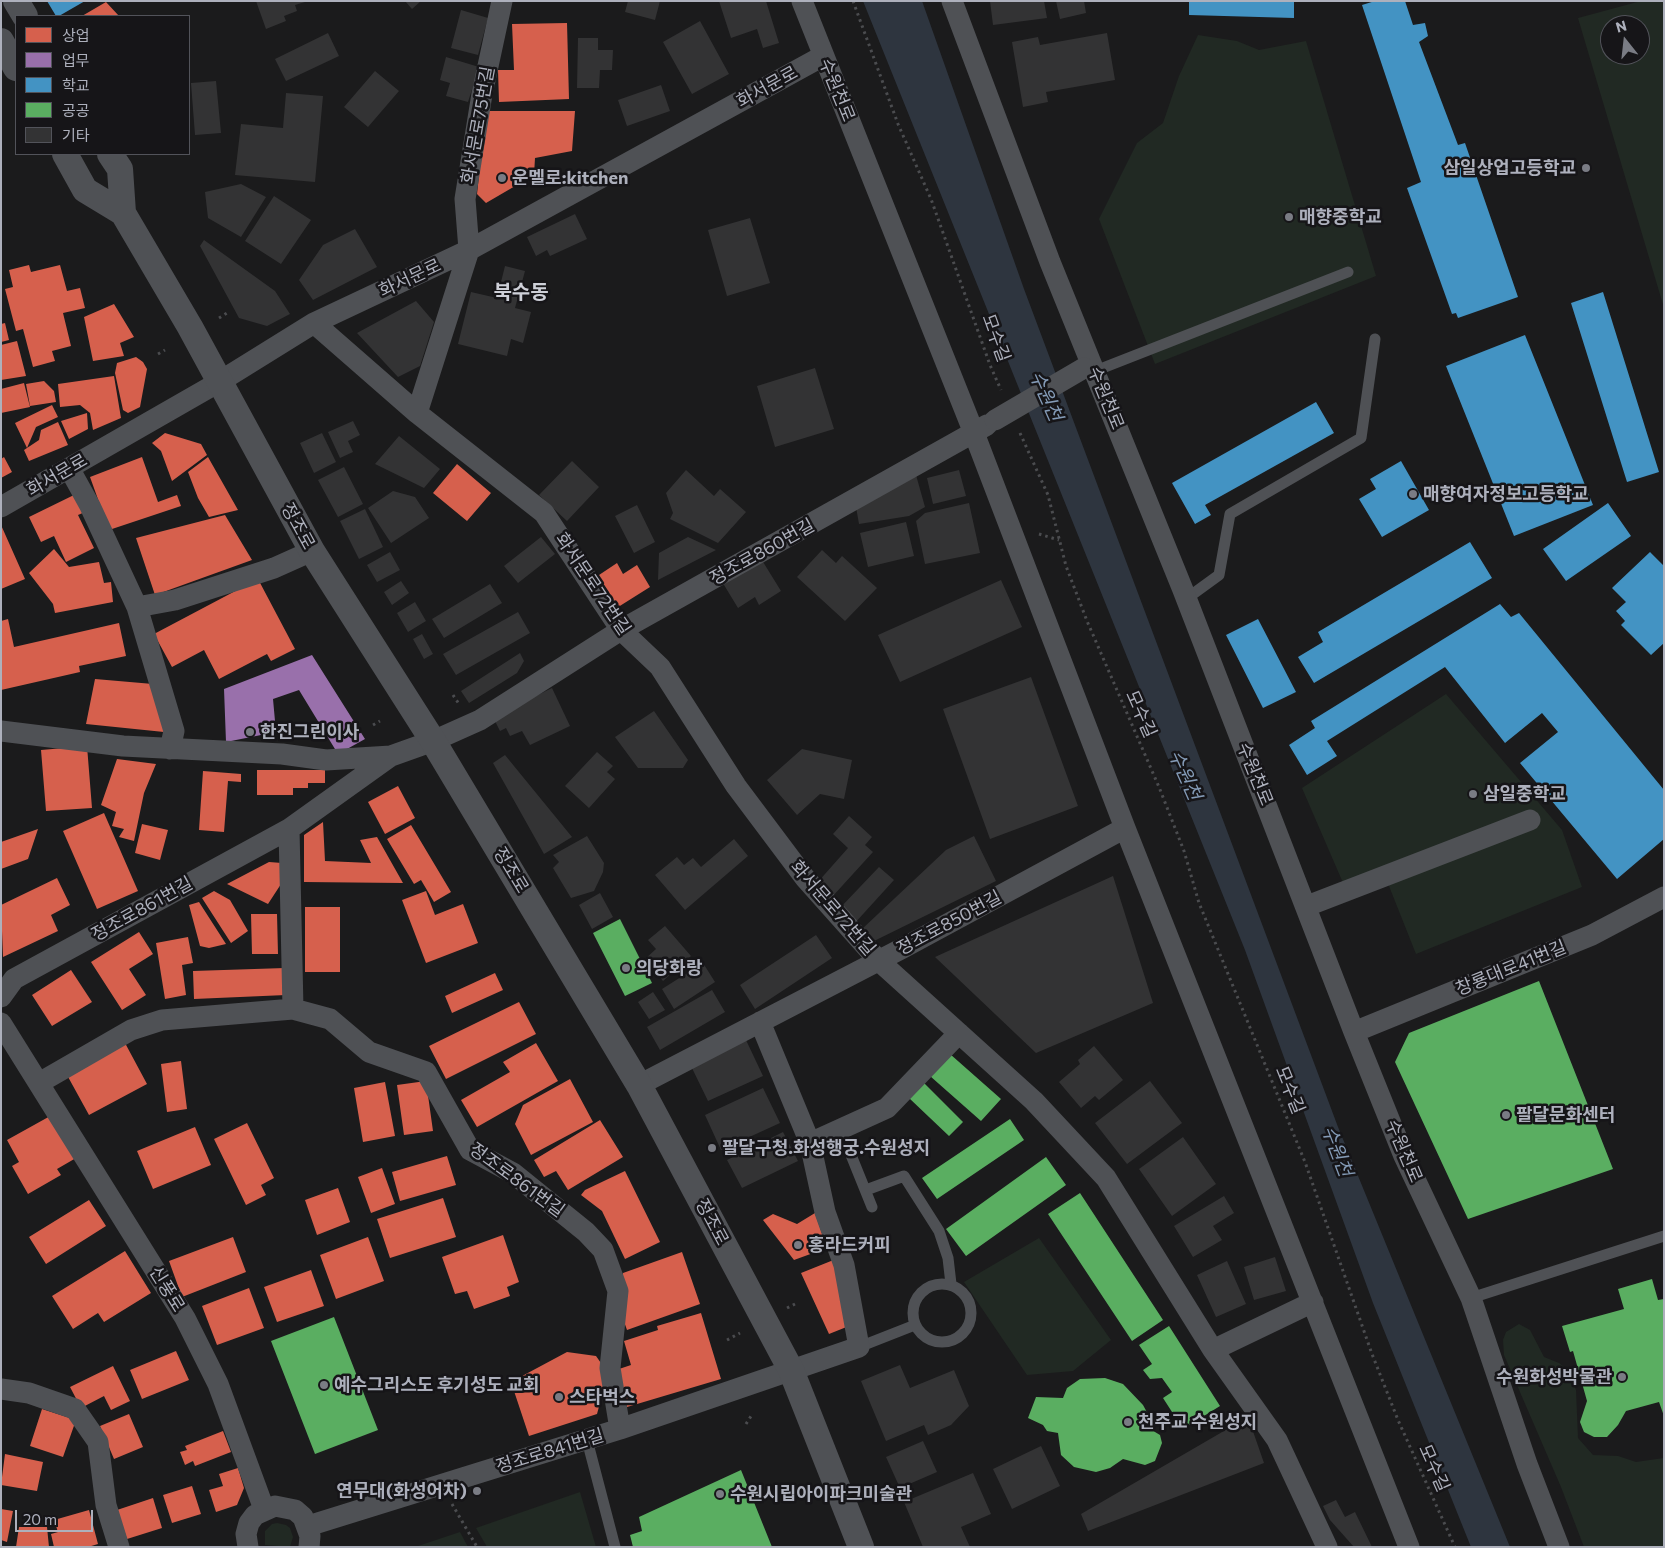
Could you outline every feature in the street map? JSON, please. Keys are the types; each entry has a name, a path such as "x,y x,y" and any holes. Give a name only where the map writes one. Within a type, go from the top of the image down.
{"street":[{"path":"16,1 24,15"},
{"name":"화서문로75번길","path":"469,250 465,198 482,94 502,1"},
{"name":"수원천로","path":"802,1 974,433 1125,828 1409,1547"},
{"name":"수원천로","path":"952,1 1090,368 1186,599 1307,906 1354,1032 1404,1156 1471,1298 1527,1464 1559,1547"},
{"path":"1,41 15,66"},
{"name":"화서문로","path":"1,507 219,382 314,323 469,250 823,56"},
{"name":"정조로","path":"66,155 85,190 123,213"},
{"name":"정조로","path":"111,155 120,169 123,213 190,327 312,551 433,741 639,1085 791,1370 861,1547"},
{"path":"417,413 469,250"},
{"name":"화서문로72번길","path":"314,323 417,413 544,513 621,630 660,667 736,786 805,878 879,961 1034,1101 1106,1178 1213,1350 1277,1440 1327,1547"},
{"name":"정조로860번길","path":"433,741 480,720 621,630 1090,368"},
{"path":"69,468 90,506 137,607 174,731 170,749"},
{"path":"137,607 175,600 274,568 312,551"},
{"path":"1,731 123,746 282,754 326,760 391,756"},
{"name":"정조로861번길","path":"1,997 14,979 289,829 391,756 433,741"},
{"path":"1307,906 1530,820"},
{"name":"정조로850번길","path":"639,1085 879,961 1125,828"},
{"path":"39,1083 131,1030 162,1020 293,1009 289,829"},
{"name":"창룡대로41번길","path":"1354,1032 1592,935 1664,897"},
{"name":"정조로861번길","path":"293,1009 330,1019 369,1052 426,1072 470,1150 513,1173 586,1232 603,1250 618,1291 610,1368 620,1429"},
{"path":"760,1022 810,1143 825,1212 844,1265 859,1347"},
{"name":"신풍로","path":"1,1023 185,1318 218,1384 264,1509"},
{"path":"810,1143 887,1108 959,1034"},
{"path":"1213,1350 1313,1302"},
{"name":"정조로841번길","path":"309,1536 440,1485 587,1440 859,1347"},
{"path":"3,1385 75,1409 98,1442 106,1505 119,1547"},
{"path":"242,1546 249,1524 264,1509 285,1506 295,1510 303,1517 309,1536"}],"lane":[{"path":"1090,368 1348,272"},
{"path":"1186,599 1219,574 1230,514 1362,438 1376,339"},
{"path":"851,1155 872,1206"},
{"path":"866,1190 904,1176 939,1231 948,1258 951,1284"},
{"path":"1471,1298 1664,1236"},
{"path":"951,1284 960,1289 970,1305 971,1314 964,1332 948,1342 938,1342 921,1334 915,1326 913,1306 923,1290 931,1285 951,1284"},
{"path":"859,1347 915,1326"},
{"path":"587,1440 615,1547"}],"path":[{"name":"모수길","path":"853,1 898,124 931,199 990,365 1002,391"},
{"path":"219,318 227,313"},
{"path":"158,354 165,350"},
{"name":"모수길","path":"1017,426 1048,495 1066,566 1087,621 1159,787 1184,851 1199,903 1305,1162 1372,1354 1398,1420 1455,1547"},
{"path":"374,725 380,721"},
{"path":"727,1340 740,1333"},
{"path":"746,1424 753,1414"},
{"path":"440,1485 477,1547"}],"shaded area":[{"path":"1641,1 1664,1 1664,308 1578,18"},
{"path":"1198,35 1237,41 1259,50 1306,41 1376,276 1155,364 1099,219 1137,143 1163,123 1179,76"},
{"path":"1446,694 1562,830 1582,887 1416,954 1387,881 1350,899 1302,788"},
{"path":"1039,1238 1111,1340 1073,1371 1027,1375 964,1282"},
{"path":"1519,1324 1530,1330 1544,1357 1559,1363 1568,1370 1576,1390 1578,1438 1593,1455 1618,1456 1636,1462 1664,1458 1664,1547 1584,1547 1561,1487 1504,1355 1503,1340 1506,1332"},
{"path":"580,1492 596,1547 487,1547 476,1528"},
{"path":"277,1523 290,1528 293,1537 290,1547 265,1545 265,1531 272,1524"},
{"path":"460,1532 468,1547 415,1547"}],"water":[{"name":"수원천","path":"863,1 922,1 1024,289 1338,1127 1510,1547 1471,1547 1373,1303 1245,950"}],"building: 상업":[{"path":"106,2 118,15 84,15"},
{"path":"567,23 569,99 499,102 498,70 514,70 512,24"},
{"path":"486,111 575,111 572,151 535,158 534,175 486,203 477,194"},
{"path":"29,265 31,272 60,265 67,291 80,288 85,308 63,313 71,346 52,351 55,361 33,367 23,329 16,331 5,289 13,287 9,270"},
{"path":"114,304 134,337 120,343 124,356 93,361 84,317"},
{"path":"5,323 9,340 1,342 1,324"},
{"path":"17,341 26,376 1,380 1,345"},
{"path":"136,357 143,362 147,369 140,407 128,413 123,410 115,373 117,363"},
{"path":"114,376 121,418 93,430 90,413 80,405 60,407 58,384"},
{"path":"44,381 54,391 56,402 30,406 26,384"},
{"path":"24,383 30,407 1,413 1,389"},
{"path":"52,405 58,417 36,427 27,448 15,423"},
{"path":"87,413 88,429 69,439 61,421"},
{"path":"58,422 68,445 29,461 24,450 39,440 41,430"},
{"path":"165,433 201,444 207,455 172,481 161,451 152,443"},
{"path":"4,457 12,472 1,478 1,459"},
{"path":"142,457 158,502 177,495 181,506 109,530 90,477"},
{"path":"208,457 238,510 209,517 198,498 188,472"},
{"path":"457,464 491,493 467,521 433,493"},
{"path":"76,494 85,512 78,515 94,548 66,562 54,536 41,542 29,517"},
{"path":"225,515 252,560 155,595 136,538"},
{"path":"1,525 25,579 1,589"},
{"path":"54,549 69,567 99,562 104,583 111,582 113,602 55,613 53,604 29,573"},
{"path":"617,563 623,574 637,565 650,587 615,609 596,577"},
{"path":"258,579 295,649 271,661 267,654 219,679 204,650 172,667 154,634"},
{"path":"8,619 14,647 119,623 126,656 79,666 80,672 1,690 1,621"},
{"path":"95,679 153,684 164,732 86,724"},
{"path":"87,746 92,808 46,811 41,750"},
{"path":"117,759 156,764 144,793 134,841 119,837 124,829 112,826 116,812 101,805"},
{"path":"257,770 325,770 325,783 308,783 308,788 293,788 293,795 257,795"},
{"path":"203,771 241,774 241,782 228,781 224,832 199,830"},
{"path":"398,786 415,818 385,834 368,802"},
{"path":"104,813 138,891 97,909 63,831"},
{"path":"323,822 325,861 371,863 360,840 377,837 403,883 304,882 304,835"},
{"path":"142,824 168,830 160,860 135,853"},
{"path":"411,825 451,892 434,902 421,880 414,884 387,839"},
{"path":"38,829 28,859 1,869 1,842"},
{"path":"269,862 282,863 283,881 268,904 227,884"},
{"path":"57,878 70,905 51,915 58,931 3,957 1,905"},
{"path":"214,891 230,900 248,931 231,943 202,898"},
{"path":"426,891 435,915 463,904 478,943 426,963 402,900"},
{"path":"199,902 226,944 209,948 200,946 189,905"},
{"path":"305,907 340,907 340,972 305,972"},
{"path":"251,914 277,914 278,954 252,954"},
{"path":"139,932 153,954 129,969 146,995 122,1010 91,962"},
{"path":"188,937 193,963 182,965 186,995 165,999 156,943"},
{"path":"285,968 286,995 194,999 193,971"},
{"path":"71,970 92,1002 52,1026 32,995"},
{"path":"495,973 503,990 452,1013 445,996"},
{"path":"519,1002 536,1034 446,1079 429,1046"},
{"path":"125,1043 147,1084 89,1115 67,1075"},
{"path":"536,1043 558,1081 477,1127 461,1100 510,1072 503,1062"},
{"path":"181,1061 187,1109 167,1112 161,1064"},
{"path":"570,1079 593,1122 531,1155 515,1124 523,1105"},
{"path":"426,1081 433,1131 404,1135 397,1085"},
{"path":"385,1082 395,1136 363,1142 354,1088"},
{"path":"52,1115 76,1158 57,1169 61,1175 28,1194 12,1166 19,1162 7,1140"},
{"path":"600,1120 623,1157 568,1190 556,1171 544,1177 534,1160"},
{"path":"247,1123 274,1178 261,1185 266,1195 246,1205 214,1139"},
{"path":"195,1127 211,1165 153,1189 137,1151"},
{"path":"447,1156 456,1185 400,1201 392,1172"},
{"path":"382,1168 395,1204 371,1213 358,1177"},
{"path":"625,1171 660,1242 625,1259 602,1211 581,1195 585,1190"},
{"path":"338,1188 350,1222 317,1235 305,1200"},
{"path":"443,1198 456,1237 390,1258 377,1219"},
{"path":"89,1200 106,1226 46,1264 29,1237"},
{"path":"815,1213 827,1248 794,1260 763,1220 773,1214 797,1224"},
{"path":"503,1235 519,1282 507,1287 510,1296 474,1309 467,1291 455,1294 442,1257"},
{"path":"233,1237 246,1272 182,1297 169,1261"},
{"path":"368,1237 384,1281 336,1299 320,1255"},
{"path":"125,1251 151,1293 104,1322 98,1313 73,1329 52,1296"},
{"path":"682,1252 700,1304 627,1330 620,1310 623,1273"},
{"path":"836,1259 849,1326 829,1334 801,1273"},
{"path":"311,1270 324,1306 277,1322 264,1287"},
{"path":"249,1288 264,1328 217,1345 202,1306"},
{"path":"701,1313 721,1379 627,1407 616,1370 631,1365 624,1341 658,1330 657,1326"},
{"path":"176,1351 189,1380 142,1399 130,1370"},
{"path":"567,1352 596,1356 608,1373 597,1414 529,1436 511,1382"},
{"path":"113,1366 130,1401 111,1410 104,1396 81,1408 70,1387"},
{"path":"42,1409 76,1420 63,1457 30,1446"},
{"path":"129,1414 143,1447 114,1459 100,1426"},
{"path":"223,1431 231,1452 195,1466 193,1461 185,1465 180,1452 187,1450 185,1446"},
{"path":"5,1454 43,1462 37,1491 1,1485"},
{"path":"238,1468 244,1488 237,1505 216,1512 209,1490 223,1486 219,1474"},
{"path":"192,1486 201,1514 172,1523 163,1495"},
{"path":"153,1498 162,1528 127,1539 117,1510"},
{"path":"1,1509 13,1511 7,1542 1,1540"},
{"path":"89,1510 98,1544 88,1547 54,1547 51,1534 58,1532 54,1520"},
{"path":"19,1527 47,1527 49,1547 16,1547"}],"building: 업무":[{"path":"312,655 365,739 338,754 299,690 273,699 276,732 226,742 224,689"}],"building: 학교":[{"path":"47,1 85,1 61,15 55,15"},
{"path":"1189,1 1294,1 1294,18 1189,15"},
{"path":"1375,1 1405,1 1413,25 1425,23 1428,36 1419,42 1458,145 1465,143 1518,297 1458,318 1456,313 1452,314 1407,188 1421,182 1362,5"},
{"path":"1603,292 1659,472 1627,482 1571,303"},
{"path":"1525,335 1593,505 1514,536 1446,366"},
{"path":"1316,402 1334,433 1205,505 1211,515 1195,524 1172,483"},
{"path":"1401,461 1429,510 1382,537 1359,499 1376,489 1370,479"},
{"path":"1608,503 1631,536 1566,581 1543,549"},
{"path":"1470,542 1492,578 1314,683 1298,657 1323,642 1318,632"},
{"path":"1650,552 1664,566 1664,643 1651,655 1621,625 1625,621 1616,611 1626,602 1612,588"},
{"path":"1500,604 1511,617 1519,613 1664,790 1664,839 1617,879 1520,763 1558,732 1542,713 1505,743 1445,667 1327,741 1337,756 1307,775 1289,745 1315,728 1311,721"},
{"path":"1258,619 1296,692 1263,708 1226,635"}],"building: 공공":[{"path":"620,919 652,983 625,996 593,933"},
{"name":"팔달문화센터","path":"1539,981 1613,1169 1468,1219 1395,1062 1409,1033"},
{"path":"950,1054 1001,1099 981,1121 930,1076"},
{"path":"924,1083 963,1122 949,1136 909,1098"},
{"path":"1010,1119 1024,1140 937,1199 922,1178"},
{"path":"1046,1157 1066,1185 966,1256 946,1229"},
{"path":"1080,1193 1163,1320 1132,1341 1048,1214"},
{"name":"수원화성박물관","path":"1652,1279 1658,1300 1664,1299 1664,1416 1659,1402 1626,1411 1618,1425 1607,1437 1594,1437 1584,1432 1580,1422 1587,1401 1573,1351 1570,1352 1562,1326 1624,1309 1618,1289"},
{"name":"예수그리스도 후기성도 교회","path":"334,1317 378,1430 315,1454 271,1341"},
{"path":"1169,1326 1220,1406 1183,1429 1163,1398 1172,1392 1162,1378 1150,1379 1143,1370 1152,1364 1139,1345"},
{"path":"1105,1378 1123,1384 1143,1405 1149,1416 1150,1429 1160,1435 1162,1443 1155,1461 1145,1465 1123,1459 1110,1468 1096,1472 1074,1467 1061,1455 1058,1433 1047,1431 1043,1425 1028,1418 1036,1397 1063,1398 1067,1388 1080,1379"},
{"name":"수원시립아이파크미술관","path":"741,1470 772,1547 633,1547 630,1535 642,1531 639,1517"}],"building: 기타":[{"path":"256,1 305,2 295,5 297,11 284,16 286,21 266,29"},
{"path":"405,1 421,1 412,9"},
{"path":"628,1 660,1 655,20 625,12"},
{"path":"719,1 766,1 779,43 763,48 757,29 731,38"},
{"path":"990,1 1044,1 1047,18 993,25"},
{"path":"1056,1 1084,1 1086,13 1060,19"},
{"path":"461,10 488,18 478,55 451,48"},
{"path":"700,21 729,74 692,94 663,42"},
{"path":"328,33 339,56 286,81 275,59"},
{"path":"1107,33 1115,80 1046,92 1048,102 1023,107 1012,42 1038,37 1040,45"},
{"path":"578,38 598,38 598,50 613,50 612,70 600,70 599,88 577,88"},
{"path":"446,57 479,67 468,102 446,96 450,83 440,80"},
{"path":"375,71 399,91 368,127 344,107"},
{"path":"216,81 221,133 195,135 191,83"},
{"path":"661,85 670,111 627,126 618,100"},
{"path":"286,93 323,96 315,182 235,175 241,124 283,128"},
{"path":"241,184 266,197 241,237 208,218 205,192"},
{"path":"274,196 311,220 281,264 245,241"},
{"path":"575,214 587,239 550,256 547,250 536,256 527,237"},
{"path":"750,218 770,283 727,296 708,230"},
{"path":"355,229 377,267 313,300 299,280 323,245"},
{"path":"204,240 275,291 290,314 267,326 239,318 200,246"},
{"path":"505,266 525,271 515,308 531,312 523,343 511,339 507,356 458,344 471,292 497,298"},
{"path":"416,301 434,322 420,366 398,377 357,333"},
{"path":"815,368 834,429 775,447 757,386"},
{"path":"353,421 360,435 348,441 353,452 340,458 328,432"},
{"path":"322,433 336,462 314,473 300,443"},
{"path":"399,436 440,469 424,488 375,464"},
{"path":"572,461 599,487 567,521 539,495"},
{"path":"344,467 363,504 338,517 318,480"},
{"path":"686,470 714,496 720,489 746,512 718,543 670,519 673,513 666,493"},
{"path":"959,470 966,496 933,504 927,478"},
{"path":"916,475 925,507 909,516 859,524 856,507"},
{"path":"393,491 415,497 429,518 391,543 368,508"},
{"path":"969,503 980,553 925,564 916,521 925,513"},
{"path":"637,505 655,542 634,553 615,516"},
{"path":"365,509 383,547 359,559 340,521"},
{"path":"906,522 914,556 868,567 860,533"},
{"path":"541,537 555,554 518,583 504,566"},
{"path":"688,537 716,550 658,580 659,553"},
{"path":"822,550 836,563 842,556 877,588 845,621 797,577"},
{"path":"390,552 400,570 377,582 367,565"},
{"path":"760,557 781,591 759,605 755,597 738,608 721,580"},
{"path":"1001,580 1022,627 900,682 878,635"},
{"path":"401,581 409,593 392,605 384,592"},
{"path":"490,584 502,603 444,638 432,619"},
{"path":"415,602 426,621 408,632 397,613"},
{"path":"518,612 530,633 456,675 443,654"},
{"path":"422,634 433,654 424,659 413,639"},
{"path":"520,653 524,661 517,673 469,703 461,691"},
{"path":"1031,677 1078,806 990,839 943,709"},
{"path":"552,688 570,726 530,745 522,731 510,736 506,728 500,731 493,717"},
{"path":"654,711 688,760 683,768 638,768 615,737"},
{"path":"802,749 852,760 844,799 820,794 797,815 767,780"},
{"path":"597,752 613,766 607,772 615,779 589,808 565,786"},
{"path":"505,755 572,837 544,854 493,763"},
{"path":"849,816 872,837 865,845 873,852 832,897 817,883 848,848 833,834"},
{"path":"587,836 604,863 603,872 594,891 571,898 553,868 559,862 553,855"},
{"path":"974,836 996,881 872,942 861,930 946,850"},
{"path":"734,839 748,856 685,910 655,875 677,857 684,865 693,858 701,867"},
{"path":"879,867 894,880 854,924 839,909"},
{"path":"1113,876 1153,1003 1036,1053 935,957"},
{"path":"600,893 613,917 592,929 579,905"},
{"path":"665,926 691,956 663,981 645,959 656,949 648,940"},
{"path":"816,935 832,958 755,1009 740,985"},
{"path":"703,963 715,982 674,1009 662,989"},
{"path":"712,990 725,1012 660,1050 647,1027"},
{"path":"653,992 665,1010 649,1019 638,1002"},
{"path":"746,1040 763,1076 708,1101 691,1066"},
{"path":"1094,1046 1123,1080 1099,1100 1095,1096 1081,1108 1059,1082 1080,1064 1078,1060"},
{"path":"1150,1081 1182,1123 1127,1164 1095,1123"},
{"path":"763,1088 780,1123 721,1150 705,1115"},
{"path":"783,1132 798,1161 742,1188 727,1160"},
{"path":"1183,1137 1216,1184 1172,1216 1139,1169"},
{"path":"1224,1196 1234,1213 1213,1226 1222,1240 1193,1257 1174,1226"},
{"path":"1275,1257 1286,1291 1254,1300 1244,1267"},
{"path":"1227,1261 1246,1304 1216,1317 1197,1275"},
{"path":"900,1365 910,1388 954,1370 969,1406 951,1425 928,1435 924,1425 886,1441 861,1381"},
{"path":"1248,1417 1264,1463 1088,1531 1081,1514"},
{"path":"923,1441 937,1472 900,1488 886,1457"},
{"path":"1041,1446 1060,1486 1012,1509 993,1469"},
{"path":"973,1473 991,1514 961,1527 970,1547 923,1547 904,1502"},
{"path":"1336,1500 1345,1517 1355,1512 1372,1547 1354,1547 1330,1520 1323,1506"}],"place":[{"name":"삼일상업고등학교","path":"1586,168"},
{"name":"운멜로:kitchen","path":"502,178"},
{"name":"매향중학교","path":"1289,217"},
{"name":"매향여자정보고등학교","path":"1413,494"},
{"name":"한진그린이사","path":"250,732"},
{"name":"삼일중학교","path":"1473,794"},
{"name":"의당화랑","path":"626,968"},
{"name":"팔달문화센터","path":"1506,1115"},
{"name":"팔달구청.화성행궁.수원성지","path":"712,1148"},
{"name":"홍라드커피","path":"798,1245"},
{"name":"수원화성박물관","path":"1622,1377"},
{"name":"예수그리스도 후기성도 교회","path":"324,1385"},
{"name":"스타벅스","path":"559,1397"},
{"name":"천주교 수원성지","path":"1128,1422"},
{"name":"연무대(화성어차)","path":"477,1491"},
{"name":"수원시립아이파크미술관","path":"720,1494"}],"district":[{"name":"북수동","path":"521,292"}]}
